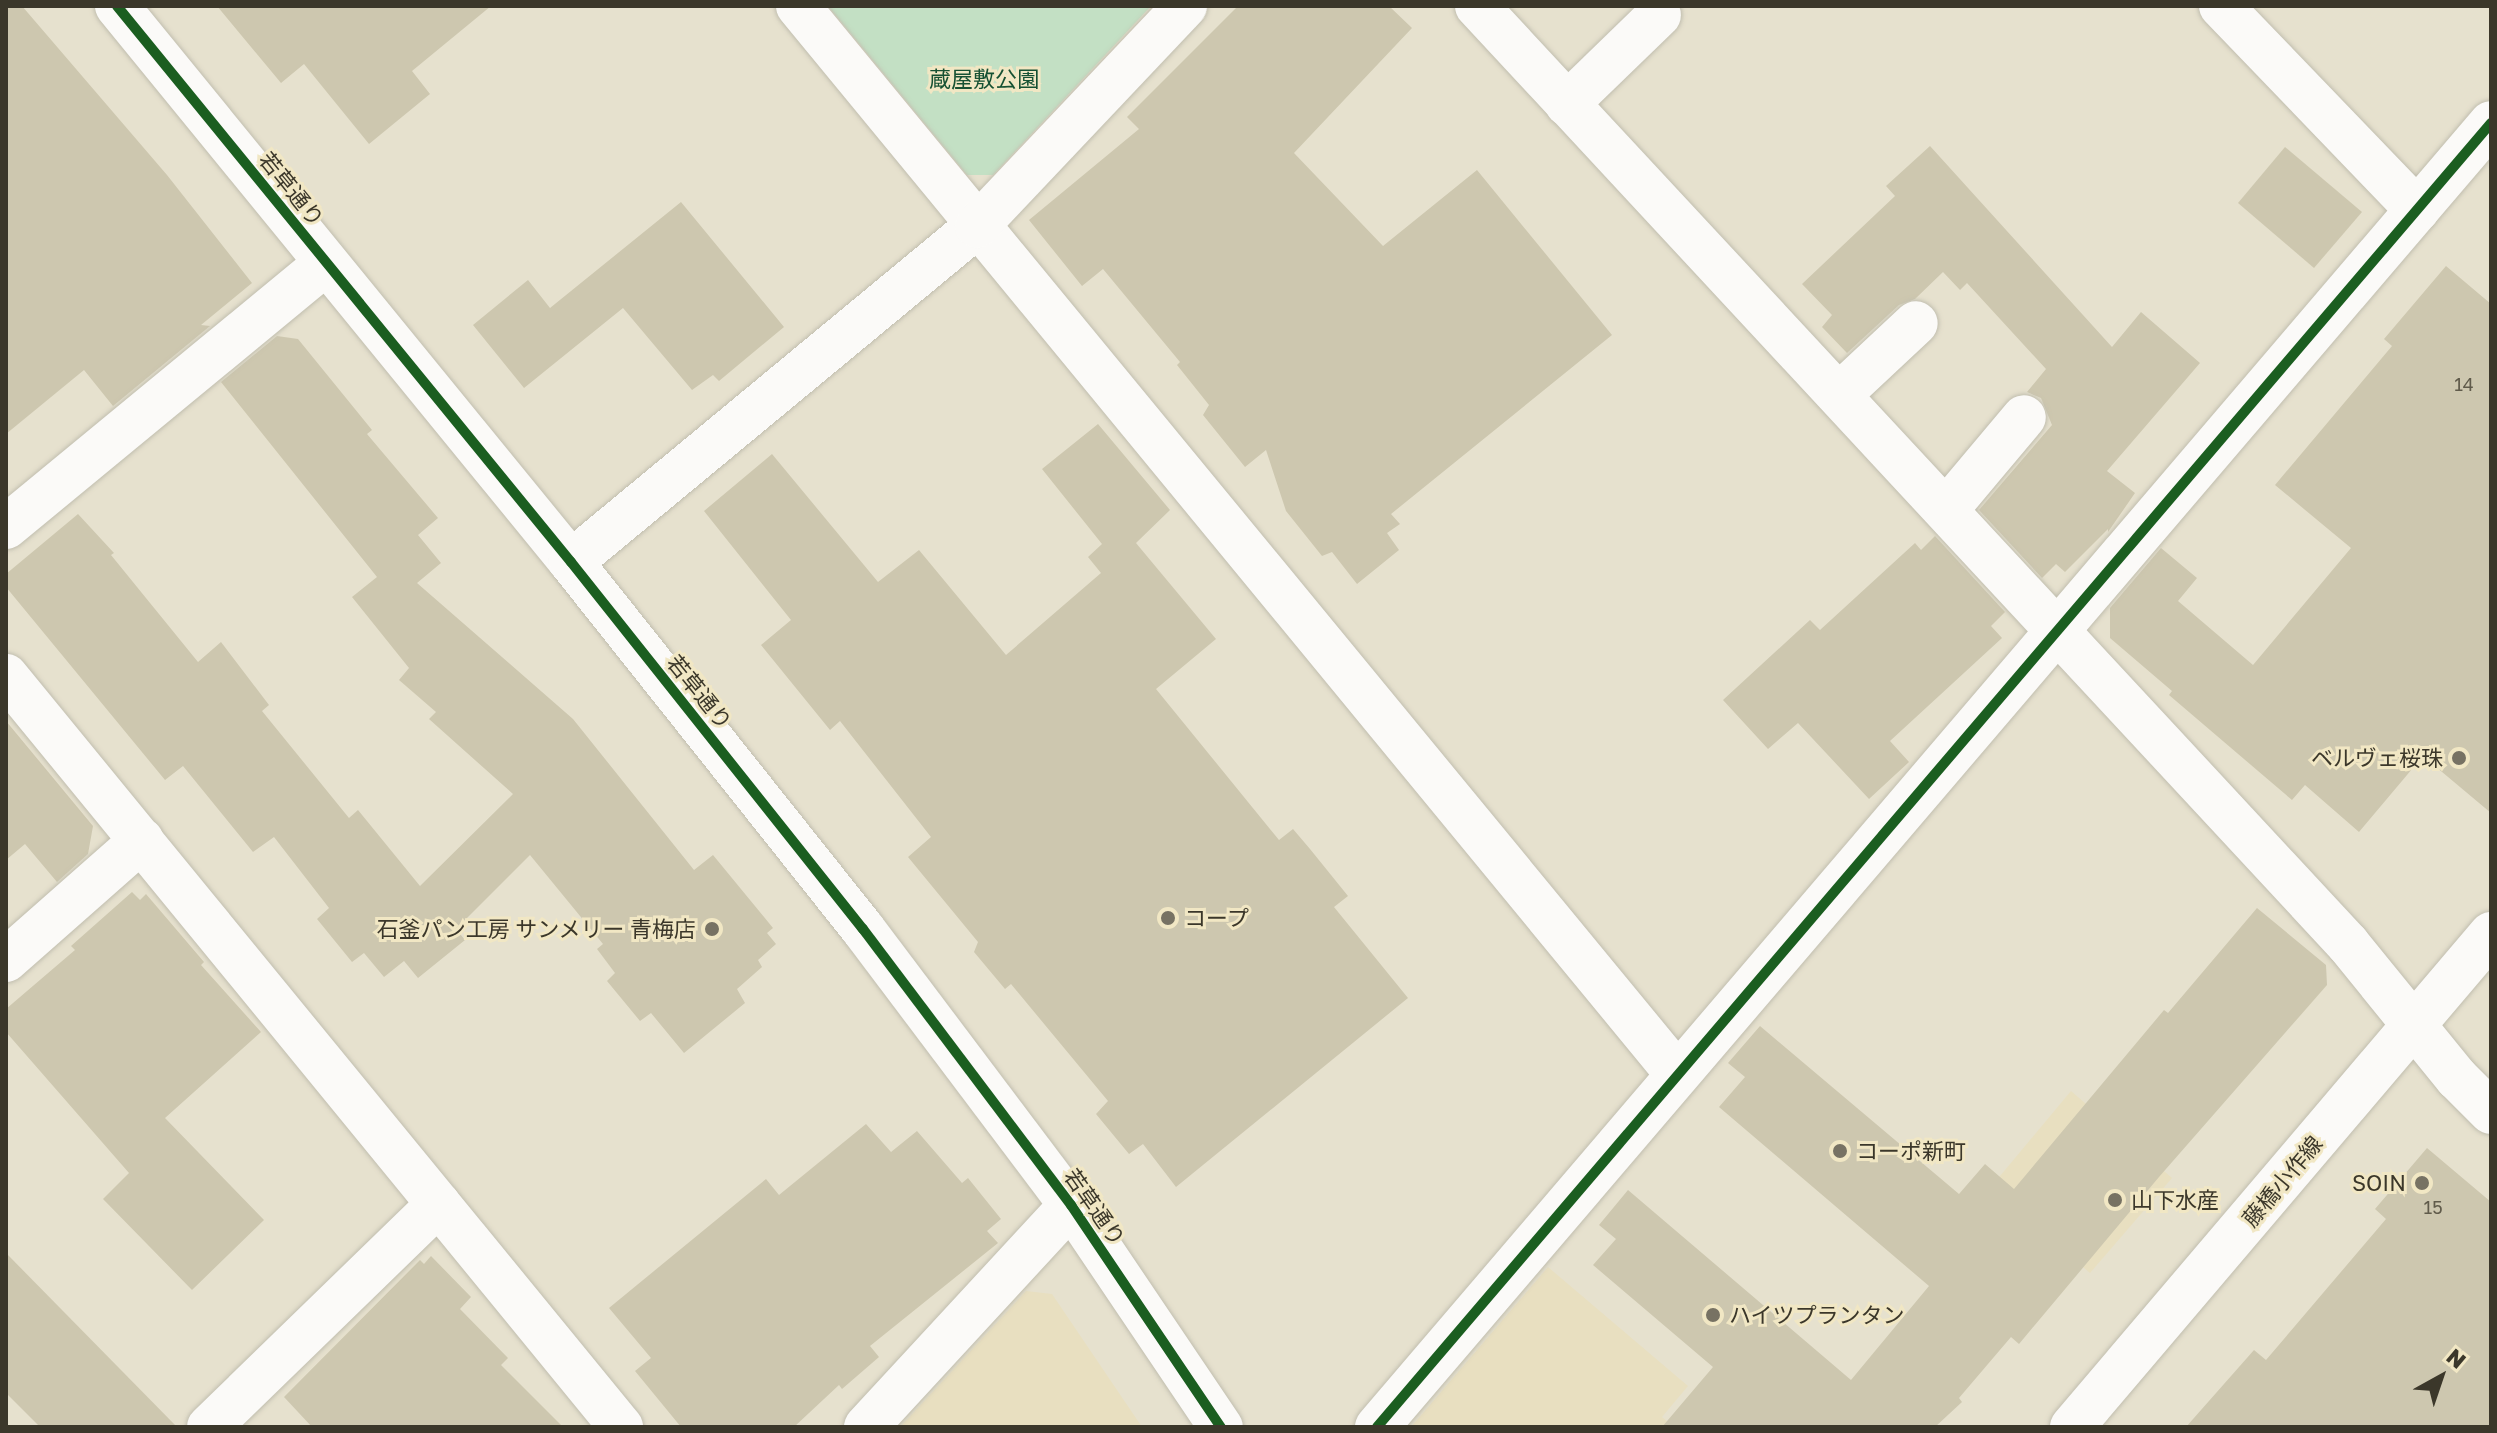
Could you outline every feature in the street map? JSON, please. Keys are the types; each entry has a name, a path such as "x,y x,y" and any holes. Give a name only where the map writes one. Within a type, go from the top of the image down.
{"street":[{"name":"若草通り","path":"117,6 571,562 863,929 1071,1205 1221,1427"},
{"path":"798,6 1677,1074"},
{"path":"571,562 977,226 1185,6"},
{"path":"1477,6 2371,969 2457,1078 2491,1112"},
{"path":"2221,6 2417,210"},
{"path":"1567,104 1659,15"},
{"path":"1377,1427 2491,123"},
{"path":"6,527 326,263"},
{"path":"1839,395 1916,323"},
{"path":"1946,510 2024,417"},
{"path":"6,676 621,1427"},
{"path":"6,960 142,840"},
{"name":"藤橋小作線","path":"2072,1427 2491,934"},
{"path":"209,1427 438,1204"},
{"path":"866,1427 1071,1205"}],"shaded area":[{"path":"2071,1091 2172,1178 2090,1273 1990,1188"},
{"path":"1548,1267 1688,1386 1662,1417 1674,1427 1411,1427"},
{"path":"1026,1291 1052,1294 1142,1427 900,1427"}],"green space":[{"name":"蔵屋敷公園","path":"828,6 1151,6 993,175 967,175"}],"building":[{"path":"6,6 22,6 167,175 252,283 201,325 210,326 113,406 84,370 6,434"},
{"path":"217,6 491,6 412,71 430,94 369,144 304,64 281,83"},
{"path":"1238,6 1389,6 1412,28 1294,153 1383,246 1477,170 1612,335 1391,514 1400,524 1387,533 1399,550 1357,584 1332,552 1322,556 1286,511 1266,450 1245,467 1203,415 1209,405 1177,365 1180,362 1103,269 1082,286 1029,220 1139,129 1127,117"},
{"path":"1930,146 2112,347 2141,312 2200,363 2107,471 2135,493 2108,532 2108,529 2065,572 2056,564 2042,578 1979,510 2052,425 2041,398 2027,392 2046,369 1967,283 1960,290 1943,272 1915,299 1899,305 1847,353 1822,327 1832,315 1802,284 1895,196 1886,186"},
{"path":"2285,147 2362,212 2314,268 2238,203"},
{"path":"681,202 784,327 719,381 713,375 692,390 623,308 524,388 473,325 528,280 550,308"},
{"path":"2446,266 2491,304 2491,813 2423,756 2359,832 2305,785 2292,800 2169,695 2172,691 2110,638 2110,608 2161,548 2197,578 2178,601 2253,665 2351,548 2275,485 2392,346 2384,339"},
{"path":"277,336 298,339 372,430 367,434 438,518 418,535 441,563 417,583 573,719 694,870 713,855 773,928 767,933 776,944 758,960 762,967 737,989 745,1003 684,1053 651,1013 640,1021 607,981 615,973 597,949 603,944 530,855 456,929 465,940 418,978 404,961 384,977 364,953 352,962 317,919 329,908 274,837 253,852 183,766 165,780 6,587 6,574 78,514 114,553 111,555 198,662 221,642 269,705 262,711 349,818 358,810 420,886 513,794 429,719 436,712 399,680 409,668 352,597 377,577 221,382"},
{"path":"1098,424 1170,510 1136,543 1216,639 1156,689 1279,840 1293,829 1310,849 1348,896 1334,907 1408,998 1176,1187 1143,1144 1129,1154 1096,1114 1108,1101 1011,984 1005,989 974,952 978,942 908,857 931,837 840,721 830,730 761,645 791,620 704,511 772,454 878,582 919,550 1006,655 1101,573 1088,557 1102,544 1042,469"},
{"path":"1935,536 2005,612 1991,626 2002,638 1890,741 1909,762 1869,799 1798,723 1768,749 1723,700 1810,620 1820,630 1915,543 1921,550"},
{"path":"6,721 93,826 88,854 57,882 25,844 6,860"},
{"path":"132,892 140,900 146,894 204,962 201,965 261,1032 165,1118 264,1220 192,1290 103,1199 129,1173 6,1032 6,1009 75,950 71,946"},
{"path":"2257,908 2326,965 2327,985 2159,1177 2019,1344 2011,1337 1959,1398 1962,1402 1935,1427 1662,1427 1713,1367 1593,1265 1616,1239 1599,1225 1628,1190 1851,1380 1929,1286 1719,1107 1745,1077 1728,1063 1760,1026 1959,1194 1985,1164 2014,1189 2164,1010 2168,1013"},
{"path":"866,1124 891,1152 917,1131 962,1183 968,1178 1001,1219 987,1231 998,1243 870,1346 879,1357 842,1389 839,1385 794,1427 681,1427 635,1371 651,1358 609,1308 766,1179 779,1195"},
{"path":"2427,1148 2491,1202 2491,1427 2186,1427 2254,1350 2266,1360 2386,1219 2375,1209"},
{"path":"6,1253 177,1427 40,1427 6,1393"},
{"path":"431,1256 471,1297 460,1309 508,1358 501,1365 563,1427 312,1427 284,1397 420,1260 424,1264"}],"cycle path":[{"path":"117,6 571,562 863,929 1071,1205 1221,1427"},
{"path":"1377,1427 2491,123"}],"place":[{"name":"ベルヴェ桜珠","path":"2459,758"},
{"name":"コープ","path":"1168,918"},
{"name":"石釜パン工房 サンメリー 青梅店","path":"712,929"},
{"name":"コーポ新町","path":"1840,1151"},
{"name":"SOIN","path":"2422,1183"},
{"name":"山下水産","path":"2115,1200"},
{"name":"ハイツプランタン","path":"1713,1315"}]}
